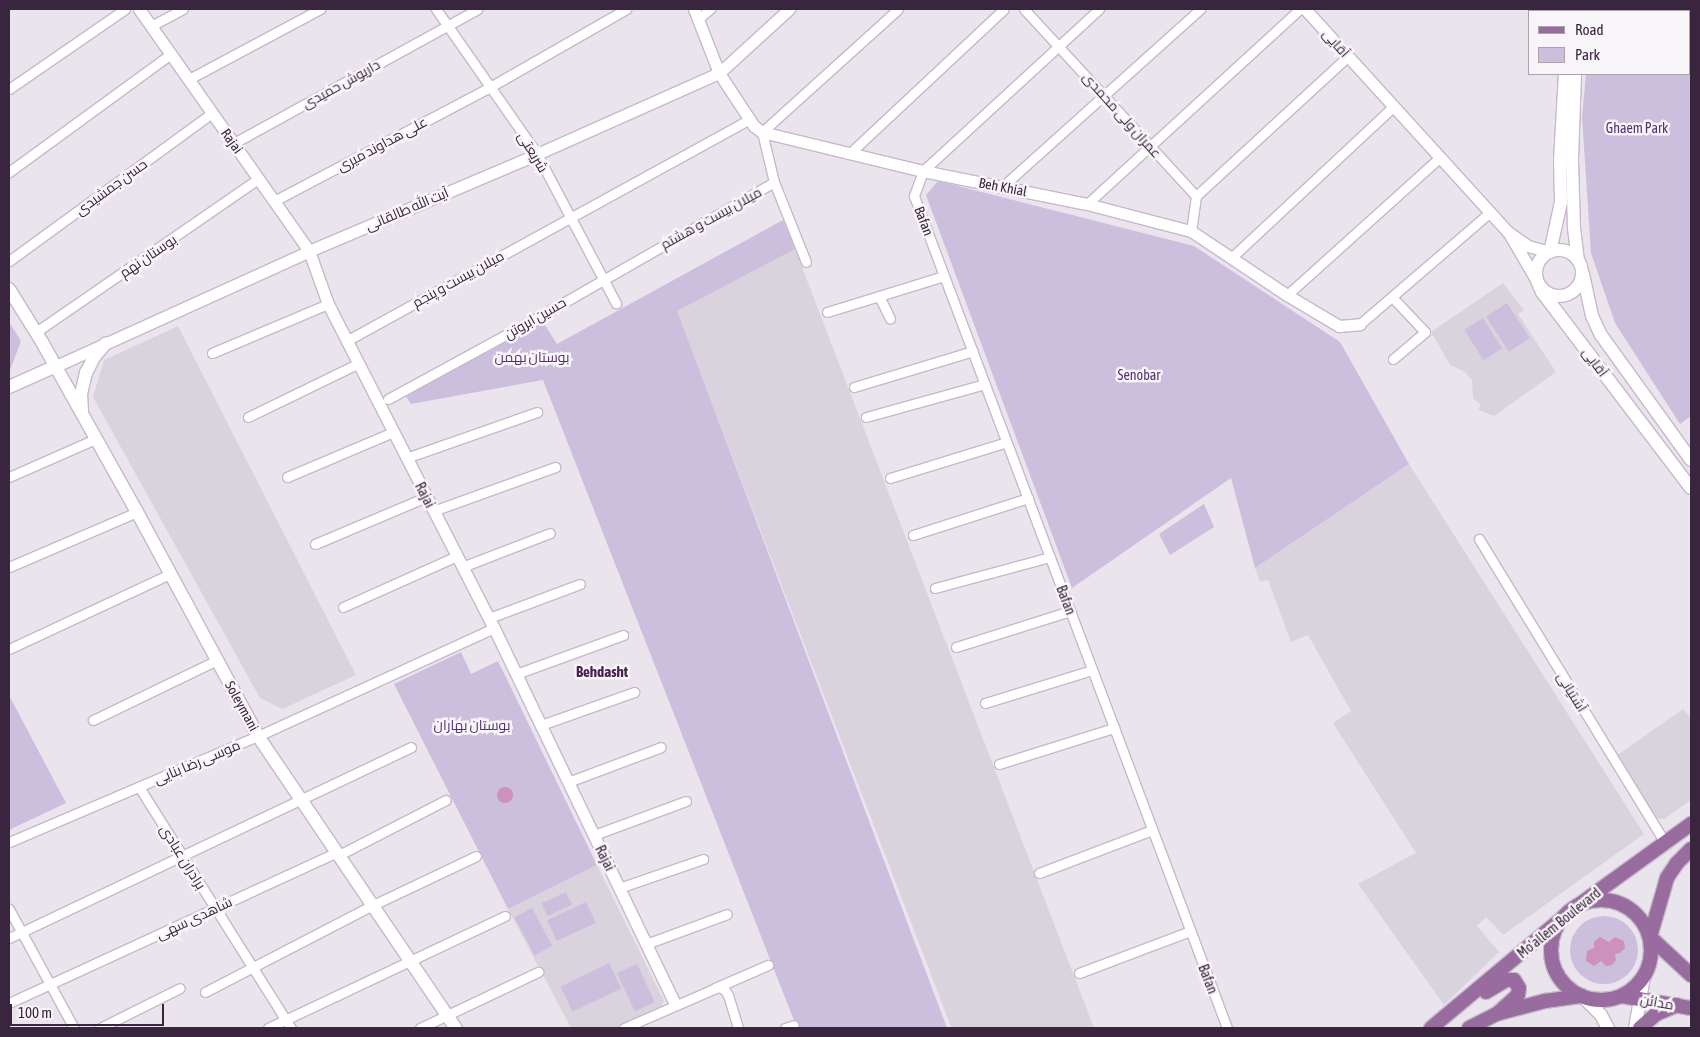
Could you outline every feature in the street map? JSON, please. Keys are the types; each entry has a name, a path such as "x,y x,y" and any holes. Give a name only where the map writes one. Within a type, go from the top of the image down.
{"main road":[{"path":"1565,75 1566,160 1578,260 1583,274 1577,289 1564,296 1548,294 1538,283 1536,268 1539,261 1550,252 1566,251 1578,260"},
{"path":"1550,252 1561,202 1575,75"},
{"name":"آقایی","path":"1583,274 1592,316 1601,335 1691,460"},
{"name":"آقایی","path":"1538,283 1542,292 1691,488"},
{"name":"Soleymani","path":"9,289 56,366 258,736 456,1028"},
{"path":"82,415 81,394 86,373 94,357 106,343"},
{"name":"آیت الله طالقانی","path":"9,387 56,366"},
{"name":"Mo'allem Boulevard","path":"1431,1028 1455,1010 1572,910 1666,844 1691,824"},
{"path":"1650,937 1667,878 1677,863 1691,849"},
{"path":"1635,1028 1644,977 1650,964 1652,950 1650,937 1643,922 1632,911 1618,903 1602,900 1586,902 1572,910 1562,919 1552,943 1551,956 1561,980 1570,990 1582,996 1602,1000 1622,996 1634,988 1644,977"},
{"path":"1650,937 1691,975"},
{"path":"1455,1010 1506,980 1514,980 1520,988 1518,995 1496,1014"},
{"path":"1469,1028 1496,1014 1545,1001 1582,996"},
{"path":"1582,996 1601,1015 1608,1028"},
{"name":"مدائن","path":"1622,996 1691,1008"},
{"path":"1640,1028 1656,1014 1677,1005"}],"street":[{"path":"9,89 125,9"},
{"name":"Rajai","path":"139,9 309,251 328,304 491,623 675,1004"},
{"path":"151,26 183,9"},
{"path":"189,79 320,9"},
{"name":"شریعتی","path":"436,9 536,154 616,303"},
{"name":"داریوش حمیدی","path":"234,143 478,9"},
{"name":"علی هداوند میری","path":"274,201 490,87 626,9"},
{"path":"710,9 696,14 719,73 750,119 762,132 898,9"},
{"name":"آیت الله طالقانی","path":"56,366 309,251 719,73 789,9"},
{"path":"849,154 1004,9"},
{"name":"عمران ولی محمدی","path":"1024,9 1196,196"},
{"path":"923,171 1099,9"},
{"path":"1003,186 1200,9"},
{"path":"1087,204 1300,9"},
{"name":"آقایی","path":"1305,9 1508,232 1538,283"},
{"path":"9,172 171,54"},
{"path":"1191,231 1196,196 1348,56"},
{"path":"1231,258 1394,106"},
{"name":"حسن جمشیدی","path":"9,261 212,113"},
{"name":"میلان بیست و پنجم","path":"348,340 750,119"},
{"name":"Beh Khial","path":"762,132 923,171 1087,204 1191,231 1339,326 1360,324"},
{"name":"میلان بیست و هشتم","path":"602,279 774,182 762,132"},
{"path":"1288,295 1440,157"},
{"name":"Bafan","path":"923,171 914,196 1227,1028"},
{"name":"بوستان نهم","path":"36,332 258,179"},
{"path":"774,182 806,262"},
{"path":"1360,324 1490,212"},
{"name":"آقایی","path":"1508,232 1528,246 1550,252"},
{"path":"827,312 944,276"},
{"name":"حسین ابروتن","path":"388,400 535,319 602,279"},
{"path":"879,296 890,319"},
{"path":"1392,297 1425,332 1392,359"},
{"path":"212,353 328,304"},
{"path":"854,387 973,352"},
{"path":"248,416 359,363"},
{"path":"866,417 985,384"},
{"path":"406,458 537,412"},
{"path":"287,477 393,432"},
{"path":"9,477 95,439"},
{"path":"890,478 1007,442"},
{"path":"433,511 555,467"},
{"path":"315,544 426,497"},
{"path":"913,535 1028,498"},
{"path":"9,566 137,512"},
{"path":"462,567 550,533"},
{"name":"آشتیانی","path":"1479,540 1666,844"},
{"path":"343,606 457,556"},
{"path":"935,588 1050,557"},
{"path":"9,649 170,574"},
{"name":"موسی رضا بنایی","path":"9,842 258,736 491,623 580,584"},
{"path":"956,647 1070,611"},
{"path":"516,674 623,635"},
{"path":"93,720 217,660"},
{"path":"985,703 1092,670"},
{"path":"541,725 634,692"},
{"path":"999,764 1114,728"},
{"path":"9,938 412,747"},
{"path":"568,782 661,747"},
{"name":"برادران عبادی","path":"140,786 291,1028"},
{"name":"شاهدی سهی","path":"9,1004 338,854 446,800"},
{"path":"594,835 686,801"},
{"path":"1039,873 1152,830"},
{"path":"205,992 373,905 476,856"},
{"path":"619,888 703,859"},
{"path":"9,909 74,1028"},
{"path":"646,944 727,914"},
{"path":"268,1028 505,916"},
{"path":"1079,973 1190,931"},
{"path":"624,1028 675,1004 768,965"},
{"path":"420,1028 538,972"},
{"path":"100,1028 180,988"},
{"path":"714,988 721,988 727,992 738,1028"}],"shaded area":[{"path":"795,249 1094,1027 952,1028 671,297"},
{"path":"1503,283 1524,310 1518,314 1556,372 1494,416 1478,410 1481,405 1473,398 1472,380 1465,372 1450,365 1431,332"},
{"path":"178,326 356,675 282,709 260,698 93,397 104,360"},
{"path":"1409,464 1644,834 1503,935 1486,917 1477,926 1499,952 1444,1005 1358,884 1416,853 1333,723 1351,711 1308,635 1291,642 1268,580 1260,582 1255,568"},
{"path":"1683,709 1691,718 1691,800 1664,819 1654,818 1616,756"},
{"path":"502,787 508,787 513,792 511,801 502,803 497,798 497,792"},
{"path":"597,865 664,1001 659,1009 618,1028 571,1028 508,909"},
{"path":"1600,937 1609,942 1615,937 1624,941 1625,948 1620,953 1615,954 1616,960 1612,965 1606,966 1601,961 1594,966 1586,961 1587,951 1594,948 1594,942"}],"green space":[{"name":"Ghaem Park","path":"1691,9 1691,416 1680,424 1615,323 1591,253 1582,117 1586,75 1690,75 1690,10 1582,10"},
{"name":"Senobar","path":"938,181 1194,246 1340,342 1409,464 1255,568 1231,478 1072,588 926,195"},
{"name":"بوستان بهمن","path":"783,220 795,249 677,311 947,1028 797,1028 543,380 411,404 406,396 543,322 557,344"},
{"path":"1507,303 1530,338 1509,352 1486,317"},
{"path":"1483,318 1502,349 1483,360 1464,330"},
{"path":"9,322 21,341 9,373"},
{"path":"1204,504 1214,527 1170,555 1159,534"},
{"name":"بوستان بهاران","path":"461,652 471,674 498,661 597,865 508,909 394,684"},
{"path":"11,699 66,803 9,830 9,700"},
{"path":"566,892 572,905 547,916 542,903"},
{"path":"586,902 596,923 557,941 547,920"},
{"path":"532,908 552,946 535,955 514,917"},
{"path":"1604,916 1617,919 1628,926 1635,937 1638,950 1635,963 1628,974 1617,981 1604,984 1591,981 1580,974 1573,963 1570,950 1573,937 1580,926 1591,919"},
{"path":"609,963 621,988 573,1012 560,987"},
{"path":"637,964 655,1002 635,1011 617,973"}],"district":[{"name":"Behdasht","path":"602,672"}]}
